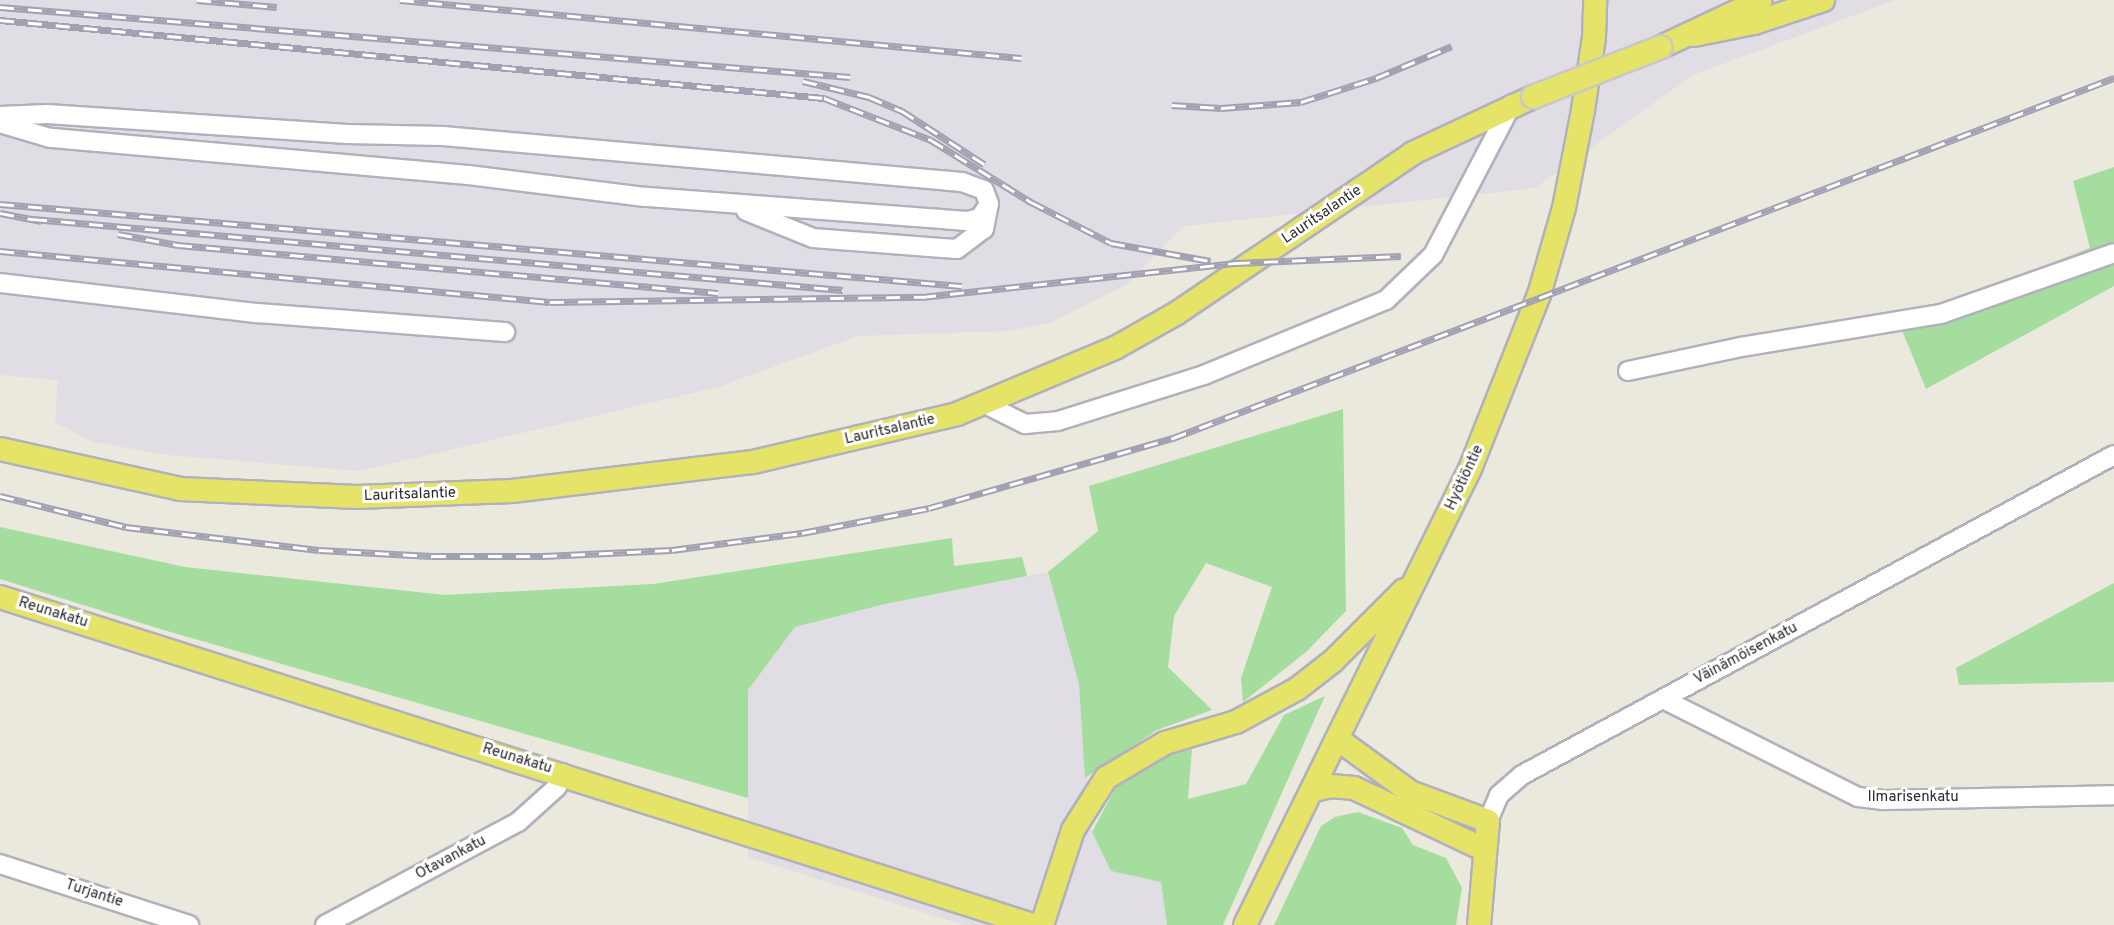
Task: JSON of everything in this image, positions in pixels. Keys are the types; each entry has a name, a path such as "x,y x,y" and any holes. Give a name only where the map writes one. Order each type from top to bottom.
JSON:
{"main road":[{"name":"Hyötiöntie","path":"1245,925 1420,574 1497,407 1539,295 1564,208 1594,37 1595,0"},
{"name":"Lauritsalantie","path":"0,449 180,489 357,497 512,491 753,462 957,414 1115,348 1177,313 1413,153 1522,100 1694,35 1761,0"},
{"name":"Lauritsalantie","path":"1694,35 1754,23 1823,0"},
{"path":"1042,925 1073,830 1106,778 1165,743 1236,722 1297,689 1333,661 1420,574"},
{"name":"Reunakatu","path":"0,597 562,773 1033,925"},
{"path":"1339,740 1410,792 1488,821"},
{"path":"1314,790 1331,786 1354,788 1485,850"},
{"name":"Väinämöisenkatu","path":"1479,925 1488,821"}],"street":[{"path":"985,404 1001,415 1025,424 1058,421 1204,375 1386,300 1433,255 1522,100"},
{"path":"0,116 47,114 346,134 443,136 962,182 984,190 989,204 984,229 957,249 813,238 722,203"},
{"path":"0,123 50,138 468,175 722,203 967,221 980,218 989,204"},
{"path":"1628,371 1741,347 1941,314 2114,253"},
{"path":"0,283 257,313 505,332"},
{"name":"Väinämöisenkatu","path":"1488,821 1499,795 1522,775 2114,455"},
{"name":"Ilmarisenkatu","path":"1663,699 1858,797 1883,800 2114,795"},
{"name":"Otavankatu","path":"325,925 518,822 556,787 562,773"},
{"name":"Turjantie","path":"0,864 189,925"}],"shaded area":[{"path":"0,0 1895,0 1693,75 1535,188 1184,226 1126,285 1050,323 1008,331 858,336 718,387 360,471 168,455 93,442 55,422 58,380 0,375"},
{"path":"1048,572 1079,684 1092,832 1111,871 1161,882 1167,925 963,925 748,857 748,690 795,627 885,604"}],"green space":[{"path":"2114,167 2114,286 1926,389 1899,323 2090,248 2073,181"},
{"path":"1343,409 1346,611 1306,652 1243,702 1241,678 1272,587 1206,563 1174,616 1168,667 1212,710 1157,730 1085,778 1079,684 1048,572 1098,531 1089,486"},
{"path":"0,527 185,567 445,595 653,584 952,538 954,566 1022,557 1027,576 885,604 795,627 748,690 748,798 160,629 0,579"},
{"path":"2114,583 2114,682 1959,685 1956,668"},
{"path":"1325,696 1223,925 1167,925 1161,882 1111,871 1092,832 1115,789 1144,763 1192,749 1188,799 1246,784 1284,715"},
{"path":"1358,812 1402,828 1413,845 1446,858 1462,888 1456,925 1274,925 1321,826 1335,817"}],"railway":[{"path":"197,0 277,7"},
{"path":"400,0 1021,58"},
{"path":"0,7 850,77"},
{"path":"0,20 824,98 931,140 1031,202 1111,243 1210,261"},
{"path":"1172,105 1221,108 1301,102 1376,78 1452,46"},
{"path":"0,496 126,527 319,550 432,556 543,556 672,550 802,533 929,508 1173,438 2114,78"},
{"path":"803,81 869,97 902,111 984,164"},
{"path":"0,204 962,286"},
{"path":"0,213 41,221"},
{"path":"33,219 843,290"},
{"path":"118,234 178,245 718,293"},
{"path":"0,251 550,302 922,297 1236,263 1401,256"}]}
